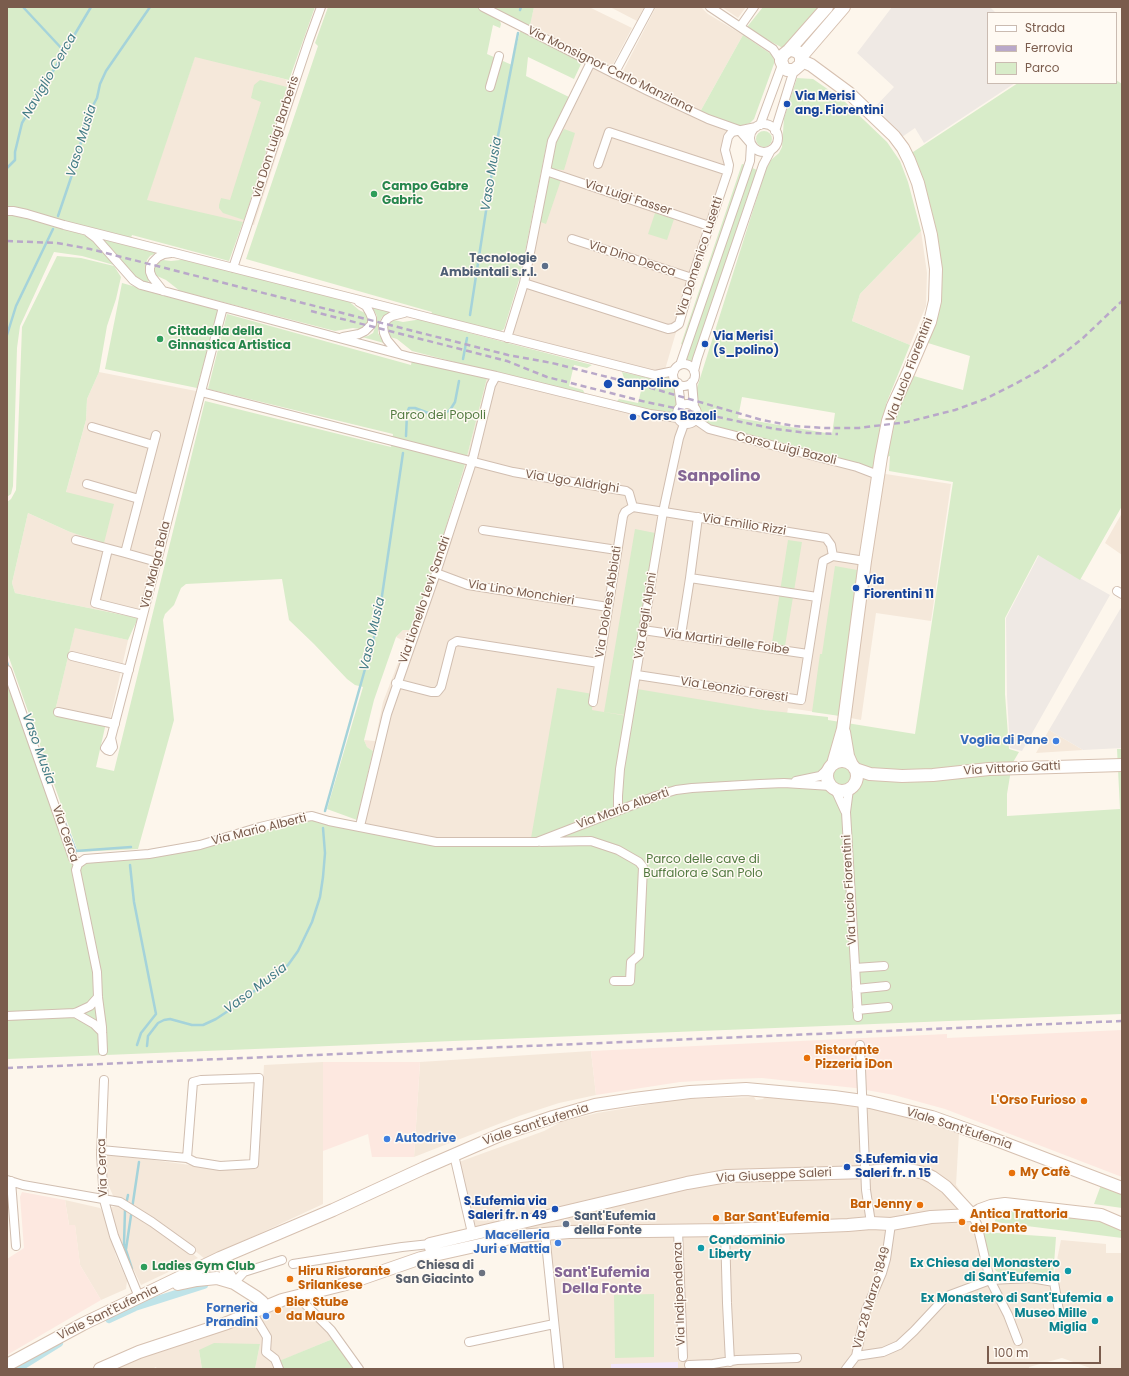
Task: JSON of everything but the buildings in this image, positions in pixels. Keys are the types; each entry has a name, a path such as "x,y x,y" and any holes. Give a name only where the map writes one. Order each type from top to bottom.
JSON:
{"street":[{"name":"via Don Luigi Barberis","path":"233,268 321,7"},
{"name":"Via Monsignor Carlo Manziana","path":"483,7 648,91 739,130 751,144"},
{"path":"614,74 650,7"},
{"path":"710,7 784,57 787,70 799,64"},
{"path":"740,27 754,7"},
{"path":"681,407 678,383 674,378 750,161 750,134 758,126 784,57 827,7"},
{"path":"775,131 799,64 844,7"},
{"path":"784,57 792,50 798,52 799,64"},
{"path":"490,87 499,56"},
{"path":"507,338 524,283 552,140 591,62"},
{"name":"Via Lucio Fiorentini","path":"799,64 822,73 840,86 873,115 894,136 903,148 918,183 936,268 935,301 930,322 910,371 893,406 888,421 865,561 843,729 831,766"},
{"path":"87,231 96,238 133,280 141,285 399,354 681,421 688,425 696,420 698,415 694,406 692,382 695,375 694,371 697,359 763,165 771,150 777,144 777,135 768,125 739,130"},
{"name":"Via Domenico Lusetti","path":"524,283 668,329 679,324 692,278 728,171 729,165 725,150 728,136 732,132 739,130"},
{"path":"598,164 609,132 728,171"},
{"path":"751,144 753,148 762,152 771,150"},
{"name":"Via Luigi Fasser","path":"546,171 709,226"},
{"path":"7,211 14,211 87,231 655,375 687,364 694,371"},
{"name":"Via Dino Decca","path":"572,239 692,278"},
{"path":"163,291 152,277 150,267 158,257 164,254 174,253"},
{"path":"338,338 359,334 368,329 372,324 372,318 366,306 356,299"},
{"name":"Via Malga Bala","path":"111,738 223,307"},
{"path":"399,354 387,340 384,333 384,326 387,319 392,316 409,313"},
{"name":"Via Lionello Levi Sandri","path":"360,826 386,714 436,573 472,462 491,385 496,376"},
{"path":"678,383 684,385 692,382"},
{"path":"201,392 472,462"},
{"path":"681,421 677,412 681,407 685,404 694,406"},
{"name":"Corso Luigi Bazoli","path":"696,420 709,429 857,467 878,475"},
{"name":"Via degli Alpini","path":"618,810 620,769 637,675 663,512 679,438 681,421"},
{"path":"92,427 153,445"},
{"path":"125,553 156,435"},
{"name":"Via Ugo Aldrighi","path":"472,462 513,472 626,490 629,493 633,507"},
{"path":"87,484 139,499"},
{"path":"633,507 663,512"},
{"name":"Via Dolores Abbiati","path":"593,702 623,516 625,512 633,507"},
{"name":"Via Emilio Rizzi","path":"663,512 826,538 831,545 832,556"},
{"path":"681,635 698,517"},
{"path":"483,530 617,550"},
{"path":"76,540 157,562"},
{"path":"108,549 94,603 143,615"},
{"path":"832,556 865,561"},
{"name":"Via Leonzio Foresti","path":"637,675 801,700 823,561 832,556"},
{"name":"Via Lino Monchieri","path":"436,573 468,585 608,607"},
{"path":"690,578 817,597"},
{"name":"Via Martiri delle Foibe","path":"643,630 808,654"},
{"path":"396,683 431,692 437,692 441,687 452,644 457,641 599,663"},
{"path":"72,656 129,670"},
{"name":"Via Cerca","path":"7,670 73,858 78,864 76,870 97,972 103,1051"},
{"path":"58,712 115,724"},
{"name":"Via Lucio Fiorentini","path":"843,729 848,756 854,767"},
{"path":"843,761 854,767 857,778 851,788 839,791 833,788 827,777 831,766 843,761"},
{"name":"Via Vittorio Gatti","path":"854,767 870,774 902,776 933,775 989,769 1122,765"},
{"name":"Via Mario Alberti","path":"537,842 618,810 676,790 700,787 784,783 820,776 831,766"},
{"name":"Via Vittorio Gatti","path":"851,788 870,782 902,776"},
{"name":"Via Mario Alberti","path":"784,783 833,788"},
{"name":"Via Lucio Fiorentini","path":"833,788 846,812"},
{"name":"Via Lucio Fiorentini","path":"851,788 846,812 857,1013 888,1007"},
{"name":"Via Mario Alberti","path":"78,864 85,859 149,854 200,845 260,827 312,816 436,842 591,841 618,850 639,862 643,867 638,955 631,962 630,982 614,981"},
{"path":"855,968 884,966"},
{"path":"856,989 886,986"},
{"path":"7,1016 75,1013 90,1006 98,997"},
{"path":"75,1013 94,1024 102,1032"},
{"path":"860,1045 866,1190 871,1223"},
{"path":"101,1150 187,1158 194,1162 220,1166 254,1164 259,1078 201,1080 193,1082 187,1158"},
{"name":"Via Cerca","path":"104,1080 101,1150 104,1200 114,1236 139,1297"},
{"name":"Viale Sant'Eufemia","path":"14,1365 83,1324 220,1258 333,1210 500,1135 553,1117 596,1105 690,1092 746,1089 862,1101 932,1117 1006,1143 1122,1188"},
{"path":"454,1155 472,1233"},
{"name":"Via Giuseppe Saleri","path":"293,1264 402,1247 432,1250 472,1233 517,1224 680,1184 727,1176 866,1172 898,1169 924,1173 946,1187 972,1215"},
{"path":"16,1246 9,1180 23,1185 120,1202 136,1211 191,1250"},
{"path":"1018,1341 1008,1315 990,1280 977,1224 972,1215 991,1206 1005,1204 1101,1215 1122,1224"},
{"name":"Via Indipendenza","path":"100,1369 139,1352 227,1323 282,1300 346,1284 421,1258 432,1250 545,1233 725,1230 871,1223 891,1224 946,1216 972,1215"},
{"path":"517,1224 520,1236"},
{"name":"Via 28 Marzo 1849","path":"846,1369 856,1356 866,1310 882,1273 886,1259 891,1224"},
{"path":"725,1230 730,1362"},
{"name":"Via Indipendenza","path":"678,1231 683,1358"},
{"path":"545,1233 559,1369"},
{"path":"220,1258 234,1283"},
{"path":"234,1283 244,1272 282,1260"},
{"path":"160,1287 217,1278 234,1283 256,1297 262,1302 264,1307"},
{"path":"856,1356 883,1352 895,1347 906,1339 942,1301 950,1295 990,1280 1031,1278 1055,1283 1059,1311"},
{"path":"300,1296 302,1301 331,1330 359,1369"},
{"path":"252,1312 267,1337 266,1352 275,1358 279,1369"},
{"path":"469,1342 554,1324"},
{"path":"689,1365 713,1367 737,1360 797,1358"}],"shaded area":[{"path":"534,7 589,7 632,28 611,68 530,24"},
{"path":"610,7 644,7 637,21"},
{"path":"656,7 701,7 708,14 743,35 700,112 622,73"},
{"path":"722,7 746,7 738,18"},
{"path":"892,7 990,7 995,12 987,12 987,84 1013,84 924,143 915,128 902,137 874,108 894,87 857,53"},
{"path":"195,56 300,83 254,225 146,201"},
{"path":"591,62 739,130 728,137 729,165 692,278 664,373 507,338 524,283 552,141"},
{"path":"921,231 927,273 926,306 910,345 852,321 860,294"},
{"path":"99,372 201,392 138,618 15,593 12,583 28,513 70,532 104,542 66,492 86,420 87,399"},
{"path":"487,378 678,418 684,424 688,425 696,420 879,473 951,484 931,621 876,613 861,720 788,708 787,714 634,690 627,727 532,842 436,842 360,826 362,821 357,820 373,751 367,747 364,740 375,741 383,702 406,642 396,637 403,630 410,630 432,572 464,468"},
{"path":"1122,513 1122,555 1105,543"},
{"path":"1039,555 1110,595 1022,751 1010,748 1007,696 1006,618"},
{"path":"1122,606 1122,748 1083,750 1049,730"},
{"path":"75,627 128,640 109,723 55,711"},
{"path":"1049,730 1083,750 1036,753"},
{"path":"1122,1030 1122,1177 945,1109 894,1095 855,1088 762,1078 680,1082 596,1095 591,1051 947,1034 947,1038"},
{"path":"591,1051 596,1095 559,1103 519,1116 414,1157 420,1062"},
{"path":"323,1062 323,1204 205,1259 173,1233 114,1198 108,1184 106,1155 110,1154 219,1169 254,1169 254,1166 258,1167 264,1065"},
{"path":"323,1062 420,1062 414,1157 372,1157 368,1134 323,1151"},
{"path":"754,1097 756,1100 763,1099 765,1097 844,1101 906,1116 959,1133 956,1185 977,1215 991,1273 1053,1280 1061,1240 1106,1244 1106,1253 1122,1253 1122,1369 1093,1369 1062,1358 1029,1367 1029,1369 562,1369 542,1238 476,1243 459,1162 544,1131 561,1122 597,1113 682,1099"},
{"path":"22,1192 65,1200 69,1225 75,1225 80,1265 101,1300 7,1355 7,1259 24,1248 20,1197"},
{"path":"65,1200 100,1208 103,1212 116,1256 127,1281 126,1289 101,1300 80,1265 75,1225 69,1225"},
{"path":"122,1205 198,1258 141,1285 116,1233 111,1207"},
{"path":"295,1300 315,1316 335,1338 280,1361 283,1369 255,1369 260,1344 199,1350 202,1369 157,1369 156,1367 152,1369 106,1369 192,1338 194,1342 212,1332 259,1317 273,1309"},
{"path":"678,1362 678,1369 611,1369 611,1364"}],"green space":[{"path":"7,7 315,7 289,80 195,57 147,200 243,222 229,261 132,235 131,238 66,229 92,239 114,265 82,256 54,252 20,326 17,348 13,486 11,494 7,497"},
{"path":"328,7 478,7 499,18 501,24 500,28 493,25 487,54 512,65 520,31 582,62 574,79 528,57 526,76 569,97 547,142 520,277 504,329 498,333 431,315 432,312 246,259 318,46 315,43"},
{"path":"483,7 534,7 529,30"},
{"path":"763,7 822,7 785,47 781,47 747,29"},
{"path":"743,35 771,54 775,61 754,119 750,123 736,125 700,112"},
{"name":"Parco delle cave di Buffalora e San Polo","path":"797,78 813,79 842,99 887,142 900,161 908,182 921,231 860,294 852,321 910,345 886,404 899,408 914,376 963,390 970,356 928,343 940,305 940,290 910,154 1016,84 1117,84 1117,81 1122,84 1122,506 1080,580 1038,555 1005,618 1005,694 1009,749 1019,752 1012,764 1007,794 1007,816 1120,809 1117,749 1122,749 1122,1014 7,1059 7,677 72,861 147,856 312,818 436,846 530,844 557,688 593,694 592,710 633,717 637,689 763,710 828,717 828,720 915,734 953,482 889,471 890,456 883,458 878,474 708,428 702,418 697,402 696,391 766,169 771,160 779,153 782,147 784,118","holes":["742,397 835,413 832,434 738,418"]},
{"path":"260,80 287,87 244,220 223,213 219,208 219,205 221,198 230,200 261,102 251,98 254,85"},
{"path":"564,129 575,133 564,170 551,169 556,142"},
{"path":"761,131 767,131 772,136 770,145 767,147 761,147 756,142 756,136"},
{"path":"742,164 746,165 684,346 681,344"},
{"path":"750,167 757,170 693,362 684,360"},
{"path":"548,177 561,180 546,224 538,221"},
{"path":"655,213 674,219 667,240 648,234"},
{"path":"98,236 160,251 150,256 147,260 145,271 149,281 141,282 133,276 113,250"},
{"name":"Parco dei Popoli","path":"57,256 81,258 114,266 121,277 116,299 107,326 99,372 87,399 86,420 66,492 114,504 104,543 70,532 28,513 12,583 15,593 138,618 128,640 75,628 55,711 106,723 96,767 114,771 205,401 391,447 393,434 208,389 227,314 411,365 412,360 487,378 464,468 432,572 410,630 403,630 396,637 374,700 364,740 367,747 373,751 357,820 327,809 363,687 355,685 347,679 289,620 282,579 186,584 181,588 174,605 165,614 163,620 174,720 138,849 78,852 7,652 7,502 11,499 16,490 22,327"},
{"path":"189,259 345,298 365,313 369,318 368,323 366,327 360,329 353,328 335,331 180,291 153,272 156,264 163,260 171,261"},
{"name":"Cittadella della Ginnastica Artistica","path":"122,283 218,310 197,388 105,369"},
{"path":"372,306 393,311 382,317 378,325 378,333 384,343 362,337 373,333 376,325 377,316"},
{"path":"422,319 458,330 592,365 587,368 574,365 569,386 583,390 586,396 412,351 397,339 390,337 386,331 386,326 394,320 403,322"},
{"path":"622,372 649,378 669,375 677,391 677,403 671,414 653,413 615,403 619,399 638,403 643,383 624,378"},
{"path":"635,529 655,533 625,715 604,712"},
{"path":"788,540 802,542 785,646 772,643"},
{"path":"835,566 857,570 840,716 812,712"},
{"path":"1101,1185 1122,1194 1122,1208 1094,1204"},
{"path":"1006,1209 1089,1218 1112,1223 1122,1230 1122,1238 995,1222 996,1210"},
{"path":"982,1232 1056,1237 1053,1278 1020,1273 1005,1275 996,1271 992,1266"},
{"path":"654,1294 654,1357 615,1358 614,1295"},
{"path":"335,1338 353,1369 283,1369 279,1361"},
{"path":"214,1343 260,1344 255,1369 202,1369 199,1350"}],"waterway":[{"name":"Vaso Musia","path":"23,7 64,51"},
{"name":"Naviglio Cerca","path":"7,168 15,160 15,152 22,123 91,7"},
{"name":"Vaso Musia","path":"58,216 78,157 84,126 97,98 100,84 106,71 150,7"},
{"name":"Vaso Musia","path":"470,315 496,146 518,33"},
{"name":"Vaso Musia","path":"7,335 16,306 53,229"},
{"name":"Vaso Musia","path":"463,359 467,338"},
{"name":"Vaso Musia","path":"406,436 407,413 409,408 415,408 431,414 443,414 450,410 455,402 459,381"},
{"name":"Vaso Musia","path":"325,811 378,623 403,453"},
{"name":"Vaso Musia","path":"7,662 9,669"},
{"name":"Vaso Musia","path":"59,807 76,851 131,847"},
{"name":"Vaso Musia","path":"147,1046 148,1036 158,1023 170,1019 192,1025 203,1025 216,1019 231,1009 288,965 298,951 312,922 320,897 325,853 323,828"},
{"name":"Vaso Musia","path":"130,865 134,902 156,1014 141,1033 137,1045"},
{"name":"Vaso Musia","path":"126,1249 139,1162"},
{"name":"Vaso Musia","path":"128,1195 125,1210 124,1244 132,1269"},
{"path":"109,1319 135,1307 204,1285"},
{"path":"17,1369 59,1343"}],"railway":[{"path":"7,241 57,243 90,249 508,355 552,363 651,388 762,420 794,426 826,428 859,428 907,422 955,410 985,399 1042,369 1063,354 1083,338 1122,301"},
{"path":"311,311 507,361 547,377 646,402 775,429 808,433 838,434"},
{"path":"7,1068 1122,1021"}],"place":[{"name":"Via Merisi ang. Fiorentini","path":"787,104"},
{"name":"Campo Gabre Gabric","path":"374,194"},
{"name":"Tecnologie Ambientali s.r.l.","path":"545,266"},
{"name":"Cittadella della Ginnastica Artistica","path":"160,339"},
{"name":"Via Merisi (s_polino)","path":"705,344"},
{"name":"Sanpolino","path":"608,384"},
{"name":"Corso Bazoli","path":"633,417"},
{"name":"Via Fiorentini 11","path":"856,588"},
{"name":"Voglia di Pane","path":"1056,741"},
{"name":"Ristorante Pizzeria iDon","path":"807,1058"},
{"name":"L'Orso Furioso","path":"1084,1101"},
{"name":"Autodrive","path":"387,1139"},
{"name":"S.Eufemia via Saleri fr. n 15","path":"847,1167"},
{"name":"My Cafè","path":"1012,1173"},
{"name":"Bar Jenny","path":"920,1205"},
{"name":"S.Eufemia via Saleri fr. n 49","path":"555,1209"},
{"name":"Bar Sant'Eufemia","path":"716,1218"},
{"name":"Antica Trattoria del Ponte","path":"962,1222"},
{"name":"Sant'Eufemia della Fonte","path":"566,1224"},
{"name":"Macelleria Juri e Mattia","path":"558,1243"},
{"name":"Condominio Liberty","path":"701,1248"},
{"name":"Ladies Gym Club","path":"144,1267"},
{"name":"Ex Chiesa del Monastero di Sant'Eufemia","path":"1068,1271"},
{"name":"Chiesa di San Giacinto","path":"482,1273"},
{"name":"Hiru Ristorante Srilankese","path":"290,1279"},
{"name":"Ex Monastero di Sant'Eufemia","path":"1110,1299"},
{"name":"Bier Stube da Mauro","path":"278,1310"},
{"name":"Forneria Prandini","path":"266,1316"},
{"name":"Museo Mille Miglia","path":"1095,1321"}],"district":[{"name":"Sanpolino","path":"719,477"},
{"name":"Sant'Eufemia Della Fonte","path":"602,1282"}]}
